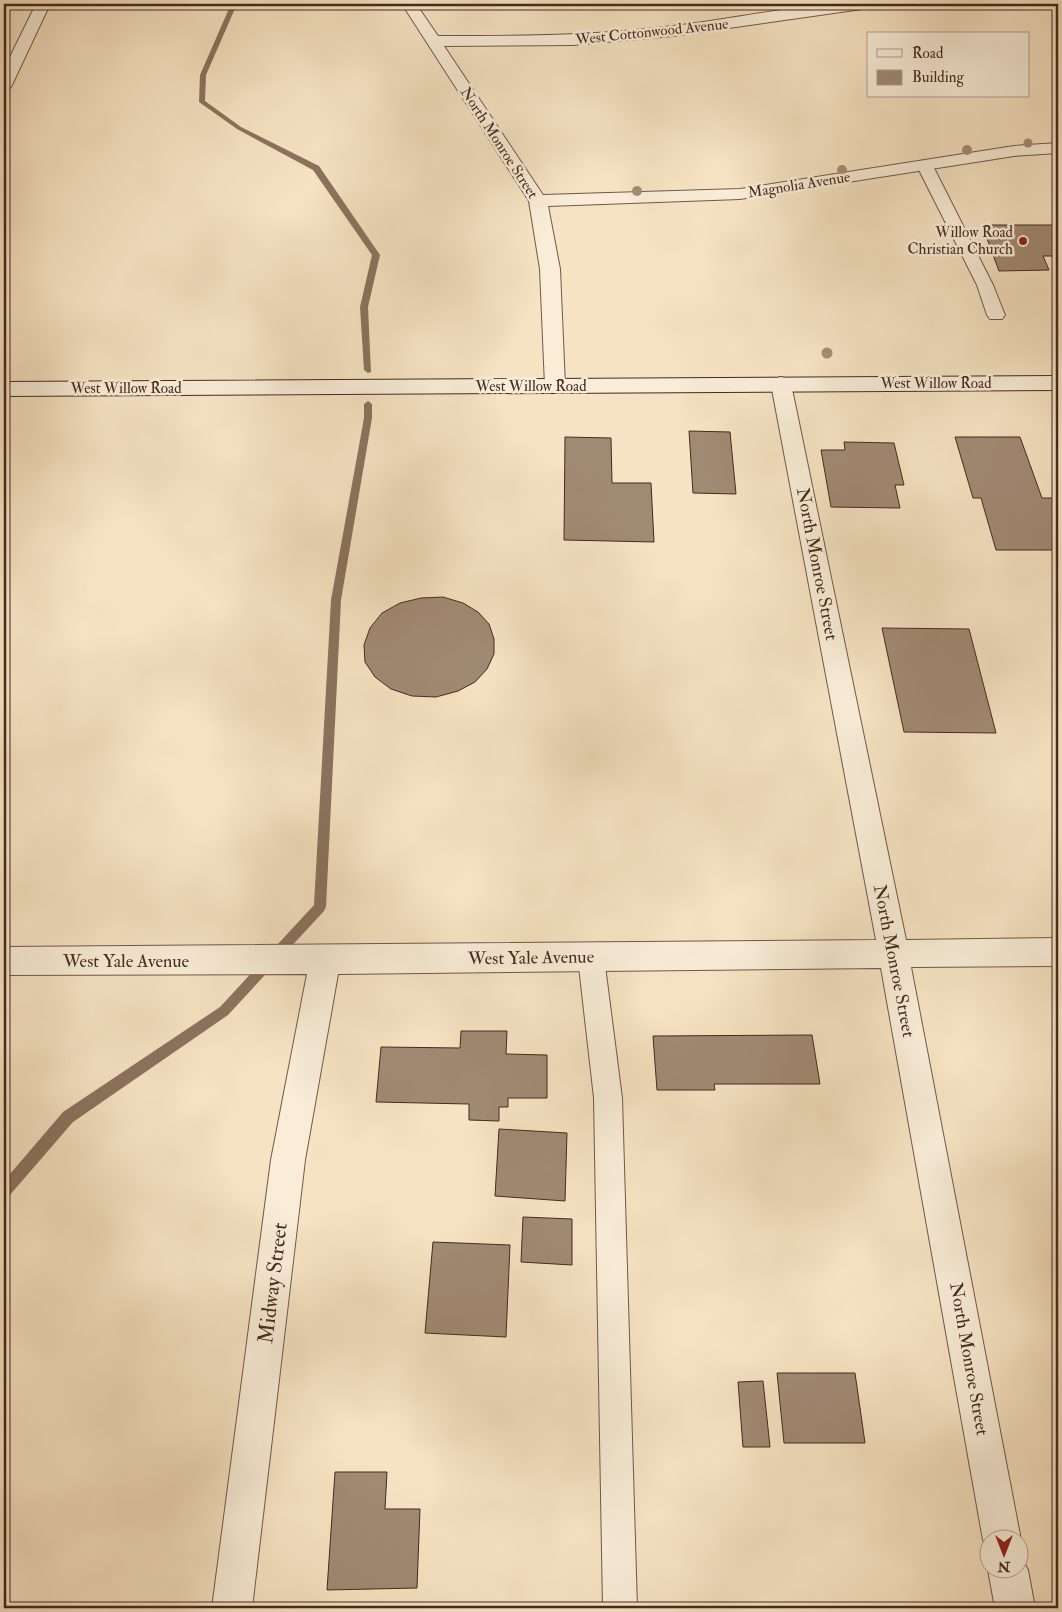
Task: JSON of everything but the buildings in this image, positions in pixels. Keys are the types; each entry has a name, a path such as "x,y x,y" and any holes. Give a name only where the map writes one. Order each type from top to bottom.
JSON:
{"street":[{"path":"4,85 9,62 43,4"},
{"name":"North Monroe Street","path":"409,4 538,201 550,269 555,386"},
{"name":"West Cottonwood Avenue","path":"433,41 573,40 672,31 869,4"},
{"name":"Magnolia Avenue","path":"538,201 740,194 1014,151 1058,148"},
{"name":"West Willow Road","path":"4,389 1058,383"},
{"name":"North Monroe Street","path":"781,384 894,955 1000,1530"},
{"name":"West Yale Avenue","path":"4,961 591,958 1058,952"},
{"name":"Midway Street","path":"232,1608 288,1160 323,960"},
{"path":"1010,1580 1015,1608"}],"lane":[{"path":"925,166 985,285 996,315"},
{"path":"591,958 608,1098 620,1608"}],"waterway":[{"path":"234,4 203,75 202,102 239,128 316,168 376,255 364,307 368,370"},
{"path":"4,1191 68,1117 224,1011 320,907 336,600 368,418 368,404"}],"place":[{"name":"Willow Road Christian Church","path":"1023,241"}]}
